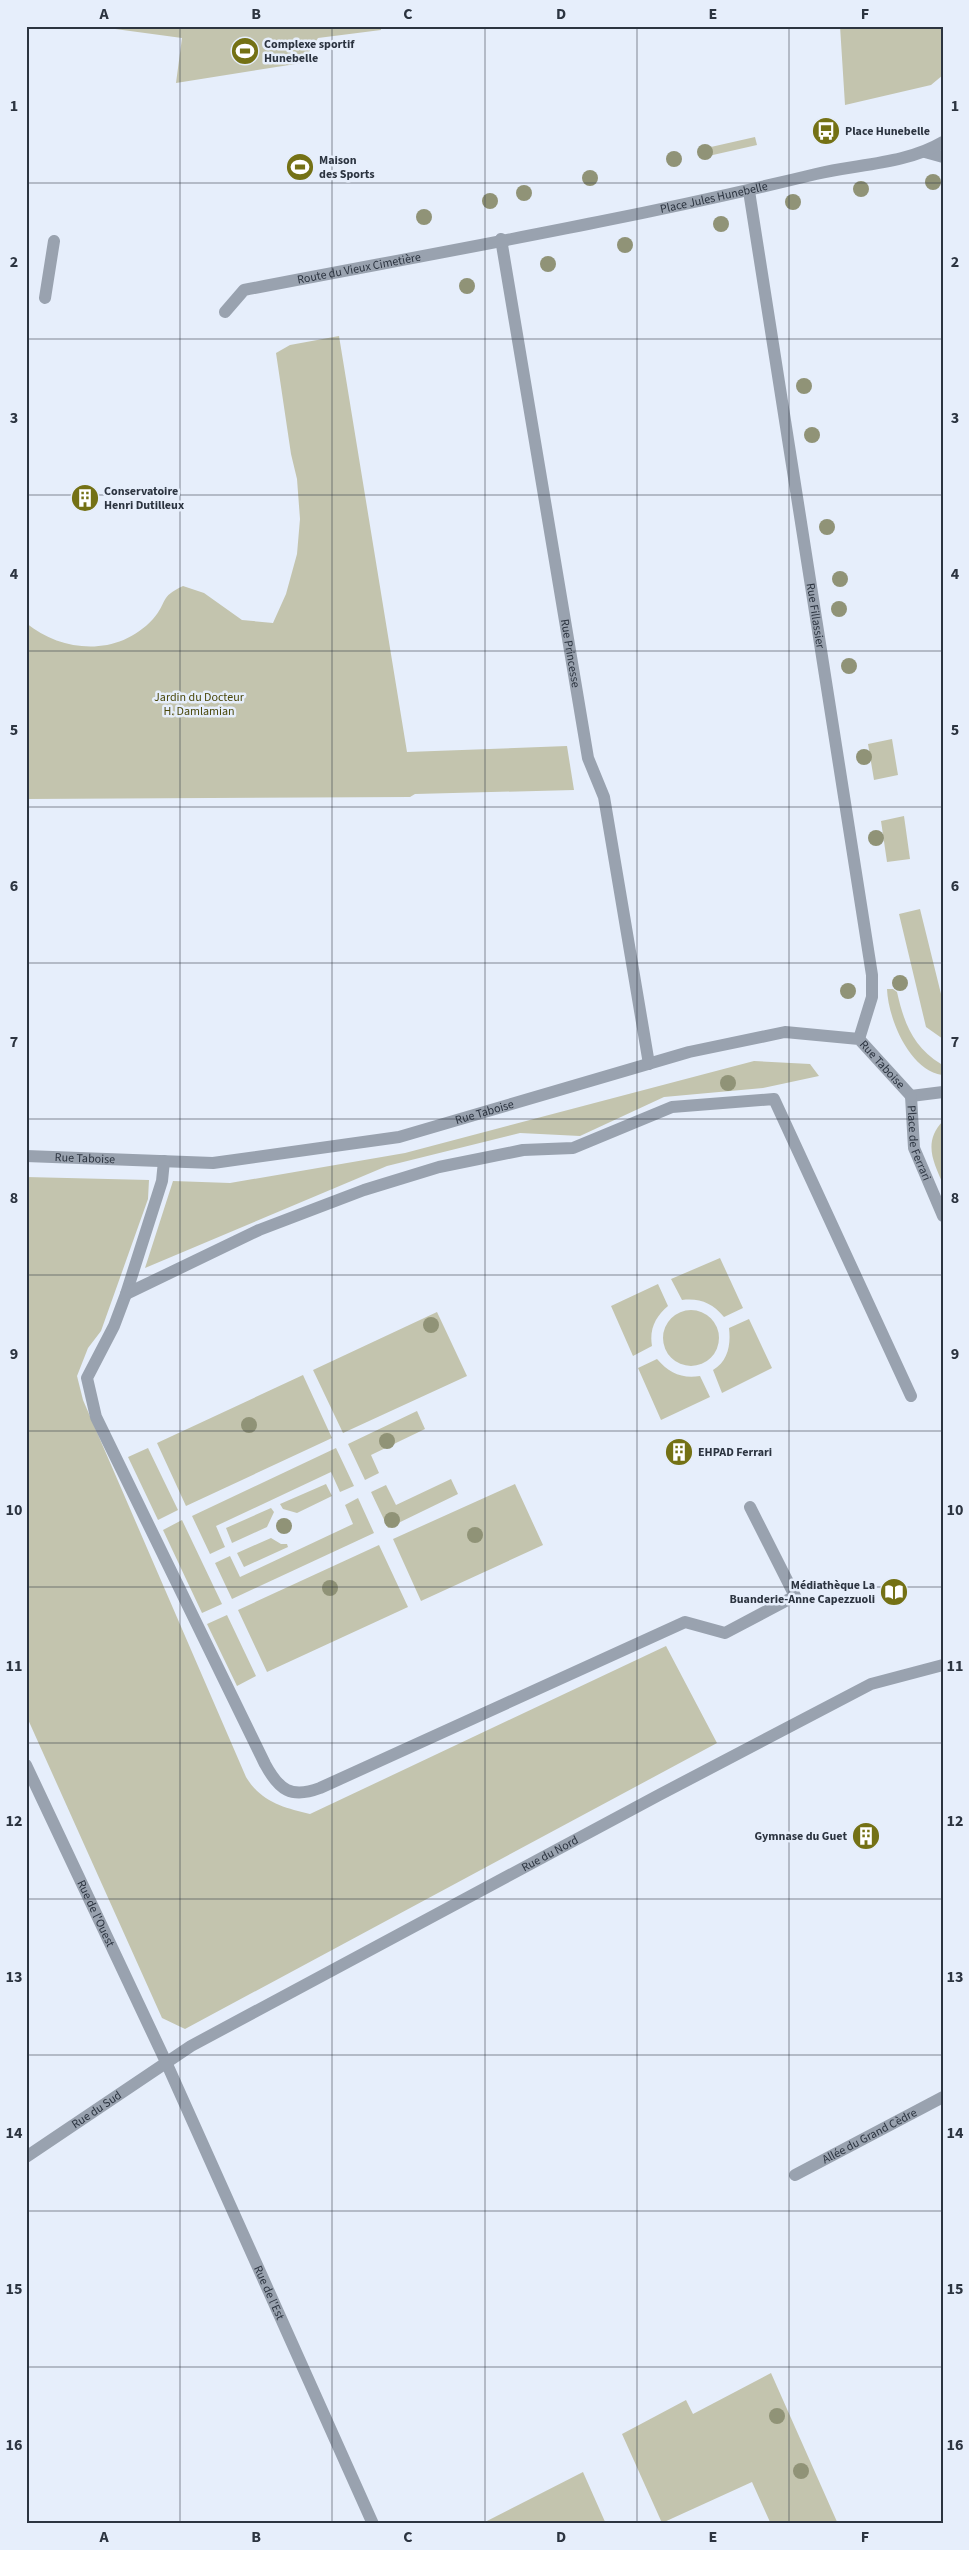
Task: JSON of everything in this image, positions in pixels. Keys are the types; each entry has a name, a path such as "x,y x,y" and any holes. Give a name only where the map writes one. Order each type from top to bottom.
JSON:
{"street":[{"name":"Place Jules Hunebelle","path":"501,239 578,227 749,191 925,152 943,142"},
{"name":"Place Jules Hunebelle","path":"925,152 943,156"},
{"name":"Rue Fillassier","path":"749,191 872,976 872,997 859,1039"},
{"name":"Route du Vieux Cimetière","path":"225,312 244,290 449,252 501,239"},
{"name":"Rue Princesse","path":"501,239 588,758 604,797 649,1064"},
{"path":"45,298 54,241"},
{"name":"Rue Taboise","path":"26,1156 213,1163 399,1137 689,1052 784,1032 859,1039 911,1096"},
{"path":"911,1096 943,1092"},
{"name":"Place de Ferrari","path":"911,1096 914,1148 943,1216"},
{"path":"126,1294 259,1230 364,1190 439,1167 523,1150 573,1148 672,1107 774,1099 911,1396"},
{"path":"164,1161 162,1181 126,1294 114,1326 87,1378 96,1417 265,1764 275,1782 289,1791 307,1793 320,1788 685,1622 725,1633 795,1596 750,1507"},
{"name":"Rue du Nord","path":"166,2062 871,1684 943,1665"},
{"name":"Rue de l'Ouest","path":"26,1765 166,2062"},
{"name":"Rue du Sud","path":"26,2157 166,2062"},
{"name":"Rue de l'Est","path":"166,2062 373,2524"},
{"name":"Allée du Grand Cèdre","path":"795,2175 943,2097"}],"green space":[{"name":"Complexe sportif Hunebelle","path":"93,26 381,26 381,30 318,38 302,63 176,83 182,38"},
{"path":"840,26 943,26 943,75 931,85 845,105"},
{"path":"755,137 757,145 704,157 702,149"},
{"name":"Jardin du Docteur H. Damlamian","path":"339,336 407,752 567,746 574,790 415,794 410,797 26,799 26,623 41,633 73,645 107,645 124,640 139,631 158,613 170,593 183,586 204,593 242,620 273,623 286,594 297,554 300,519 297,479 291,454 276,353 290,345"},
{"path":"892,739 898,775 874,780 868,744"},
{"path":"904,816 910,859 887,862 881,821"},
{"path":"920,909 943,1002 943,1039 926,1027 899,914"},
{"path":"887,989 893,989 897,992 911,1033 923,1050 941,1064 942,1075 930,1071 920,1064 902,1041 891,1014"},
{"path":"754,1061 810,1064 819,1076 763,1088 664,1097 580,1136 520,1133 387,1166 145,1268 173,1181 230,1183 405,1153"},
{"path":"943,1121 943,1184 933,1159 932,1144 933,1136"},
{"path":"26,1177 149,1180 148,1199 101,1331 88,1348 77,1376 83,1400 246,1777 252,1786 266,1798 282,1806 310,1814 666,1646 717,1743 185,2029 162,2018 26,1715"},
{"path":"720,1258 743,1308 724,1317 705,1302 682,1300 671,1279"},
{"path":"658,1284 668,1306 654,1323 651,1340 652,1346 633,1356 611,1306"},
{"path":"685,1310 697,1310 707,1314 715,1322 719,1338 715,1354 707,1362 697,1366 685,1366 675,1362 667,1354 663,1344 663,1332 667,1322 675,1314"},
{"path":"437,1312 467,1376 343,1433 313,1370"},
{"path":"749,1319 772,1368 722,1393 713,1370 722,1362 727,1352 729,1328"},
{"path":"657,1359 676,1374 687,1377 700,1376 710,1397 661,1420 638,1368"},
{"path":"303,1375 332,1438 186,1506 157,1443"},
{"path":"417,1411 425,1429 371,1455 379,1473 365,1480 348,1444"},
{"path":"148,1448 178,1510 158,1520 128,1457"},
{"path":"336,1448 354,1486 340,1492 331,1472 216,1526 225,1547 210,1554 192,1516"},
{"path":"451,1479 458,1494 388,1528 371,1492 386,1485 396,1505"},
{"path":"326,1484 332,1496 297,1513 283,1509 280,1504"},
{"path":"515,1484 543,1545 421,1601 393,1539"},
{"path":"358,1498 374,1533 232,1599 215,1563 230,1556 240,1577 353,1524 345,1505"},
{"path":"271,1508 274,1512 267,1527 232,1543 226,1528"},
{"path":"182,1520 222,1604 202,1613 163,1530"},
{"path":"271,1538 281,1544 287,1544 288,1547 244,1567 237,1553"},
{"path":"379,1545 408,1607 267,1672 238,1610"},
{"path":"227,1615 256,1676 237,1686 207,1624"},
{"path":"771,2373 838,2524 768,2524 770,2522 752,2482 662,2523 622,2434 686,2400 693,2414"},
{"path":"583,2472 606,2524 483,2523"}],"place":[{"name":"Complexe sportif Hunebelle","path":"245,51"},
{"name":"Place Hunebelle","path":"826,131"},
{"name":"Maison des Sports","path":"300,167"},
{"name":"Conservatoire Henri Dutilleux","path":"85,498"},
{"name":"EHPAD Ferrari","path":"679,1452"},
{"name":"Médiathèque La Buanderie-Anne Capezzuoli","path":"894,1592"},
{"name":"Gymnase du Guet","path":"866,1836"}]}
